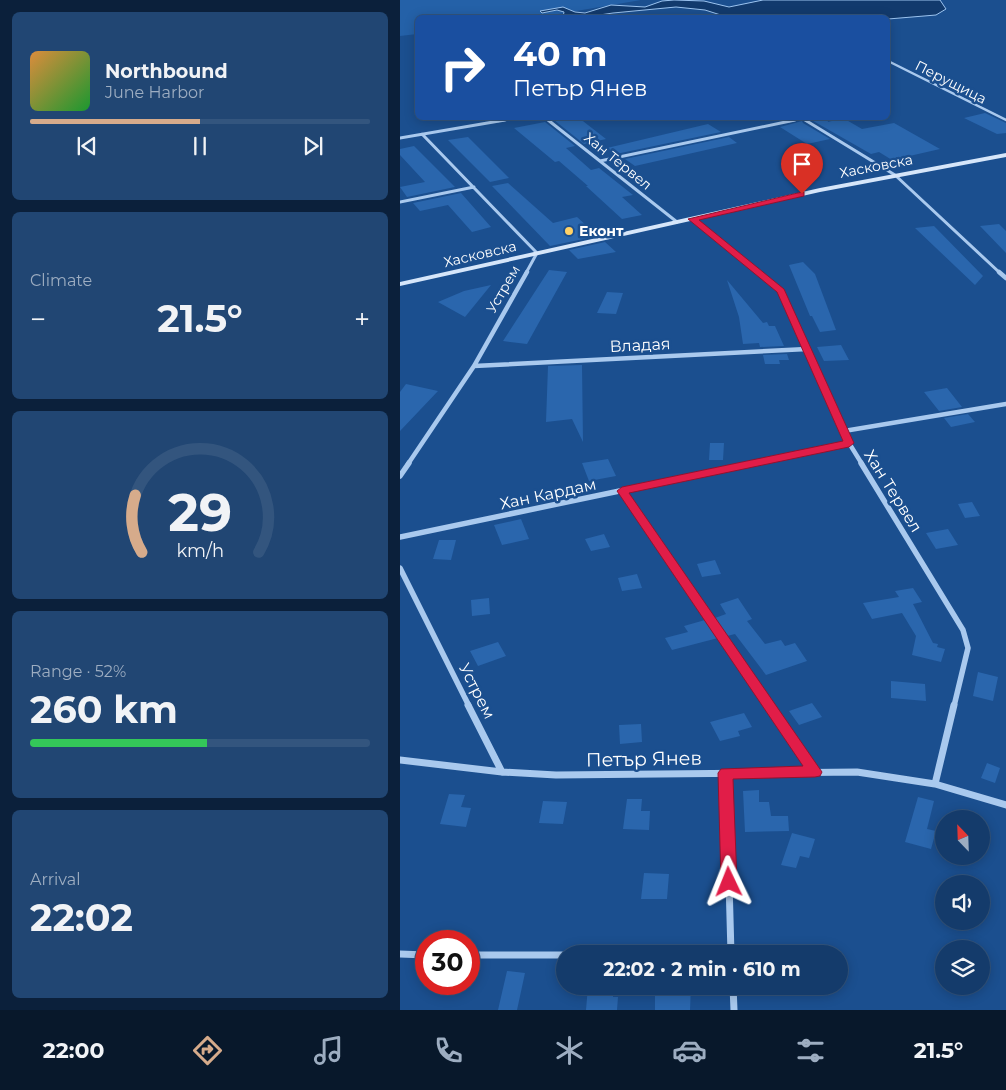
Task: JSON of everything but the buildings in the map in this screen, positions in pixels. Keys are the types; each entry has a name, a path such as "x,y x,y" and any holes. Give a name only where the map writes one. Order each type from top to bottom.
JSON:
{"street":[{"name":"Перущица","path":"890,62 1006,120"},
{"path":"400,138 503,120"},
{"name":"Хан Тервел","path":"549,120 676,222"},
{"path":"600,161 793,120"},
{"path":"805,120 895,175 1006,278"},
{"name":"Устрем","path":"400,476 474,366 538,254 422,134"},
{"name":"Хасковска","path":"400,284 895,175 1006,155"},
{"path":"400,202 474,188"},
{"name":"Хан Тервел","path":"692,219 776,286 807,349 849,443 966,638 968,648 935,784"},
{"name":"Владая","path":"474,366 807,349"},
{"path":"844,432 1006,404"},
{"name":"Хан Кардам","path":"400,537 849,443"},
{"path":"622,491 815,772"},
{"name":"Устрем","path":"400,568 502,772"},
{"name":"Петър Янев","path":"400,760 502,772 566,775 857,772 935,784 1006,805"},
{"path":"726,773 731,945"},
{"path":"400,954 415,955"},
{"path":"480,955 556,955"},
{"path":"733,995 734,1010"}],"shaded area":[{"path":"400,0 641,0 553,15 415,15 415,34 400,36"},
{"path":"763,0 940,0 946,9 936,15 890,19 890,15 721,15 705,10 676,7 600,15 563,15 564,12 557,10 542,13 540,11 563,7 575,12 585,13 611,5 645,7 662,1 704,1 729,7"}],"place":[{"name":"Еконт","path":"569,231"}],"route":[{"path":"729,882 726,773 815,772 622,491 849,443 780,291 772,282 692,219 802,194"}]}
